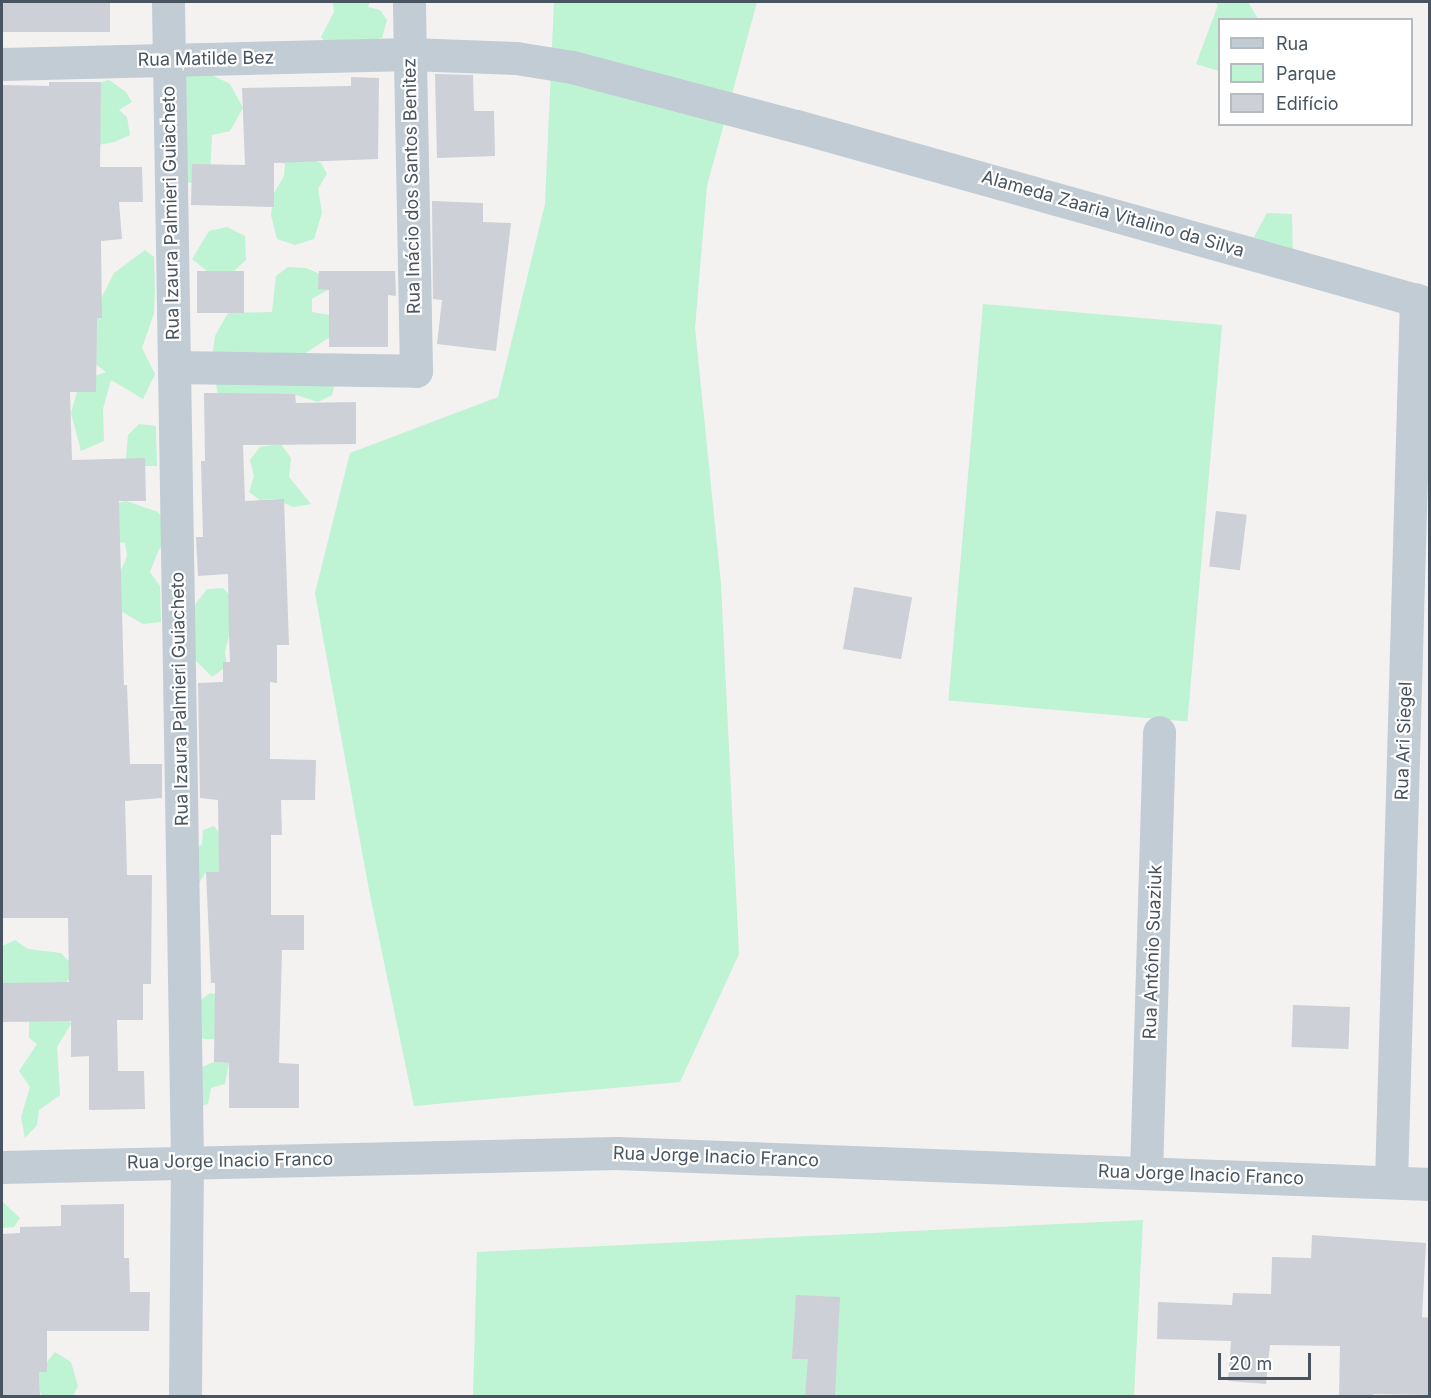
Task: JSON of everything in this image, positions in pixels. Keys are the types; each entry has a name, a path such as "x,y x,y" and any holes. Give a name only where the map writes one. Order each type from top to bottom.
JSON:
{"street":[{"name":"Rua Izaura Palmieri Guiacheto","path":"168,2 187,1161 185,1396"},
{"name":"Rua Inácio dos Santos Benitez","path":"174,367 416,371 409,2"},
{"name":"Rua Matilde Bez","path":"2,64 410,54 516,58 572,67 796,126"},
{"name":"Alameda Zaaria Vitalino da Silva","path":"796,126 1423,302"},
{"name":"Rua Ari Siegel","path":"1391,1182 1423,302"},
{"name":"Rua Antônio Suaziuk","path":"1146,1173 1159,732"},
{"name":"Rua Jorge Inacio Franco","path":"2,1167 616,1153 1430,1184"}],"green space":[{"path":"333,2 370,2 368,7 380,10 387,20 382,38 330,48 321,37 334,12"},
{"path":"554,2 757,2 707,186 695,328 721,584 739,954 680,1082 414,1106 369,890 315,593 350,453 498,397 545,204"},
{"path":"1214,2 1248,2 1257,18 1218,18 1218,71 1196,64 1218,5"},
{"path":"190,68 208,73 230,84 243,108 230,131 212,135 210,174 192,183 173,181 172,101"},
{"path":"109,80 126,92 132,102 119,110 127,117 130,135 114,142 93,146 90,102 101,82"},
{"path":"295,153 321,163 327,174 318,189 322,213 314,239 295,245 277,239 271,215 274,193 284,176 285,164 268,158"},
{"path":"1267,213 1292,214 1293,256 1254,237"},
{"path":"227,227 245,236 246,260 234,271 207,271 192,259 209,231"},
{"path":"145,250 154,257 155,291 154,313 142,348 155,374 143,399 111,380 103,409 104,441 81,451 71,413 80,381 106,372 88,358 84,333 114,273"},
{"path":"288,267 306,268 320,274 329,289 312,299 312,312 329,315 336,333 307,352 303,360 335,384 332,395 318,402 296,395 290,410 220,409 212,357 215,336 228,313 272,312 276,276"},
{"path":"983,304 1222,325 1187,721 948,700"},
{"path":"139,424 156,426 157,466 135,466 126,458 128,435"},
{"path":"281,444 291,458 289,477 311,504 293,507 275,499 260,500 249,492 254,476 250,460 260,447"},
{"path":"126,501 158,512 167,524 170,538 159,549 150,572 160,586 161,622 143,624 119,610 111,581 122,568 127,556 125,543 108,541 104,506"},
{"path":"223,588 237,603 225,652 227,666 212,677 195,660 194,606 207,589"},
{"path":"214,826 220,835 219,872 206,872 196,888 194,851 202,844 203,830"},
{"path":"15,940 28,949 61,953 76,969 63,988 63,1007 71,1024 57,1047 60,1095 39,1110 37,1125 25,1138 21,1117 30,1087 19,1071 37,1044 29,1038 29,1008 4,983 2,985 2,946"},
{"path":"210,993 227,997 222,1022 214,1039 204,1039 189,1030 196,1004"},
{"path":"214,1062 229,1063 225,1084 211,1088 208,1104 195,1107 197,1069"},
{"path":"2,1201 20,1218 14,1227 2,1228"},
{"path":"1143,1220 1134,1396 473,1396 477,1252"},
{"path":"55,1352 71,1362 78,1386 73,1396 42,1396 40,1392 39,1372"}],"building":[{"path":"2,2 110,2 110,32 2,32"},
{"path":"435,74 473,75 474,111 494,111 495,156 437,158"},
{"path":"351,77 379,78 378,159 274,163 274,207 191,205 192,164 245,165 242,88 351,86"},
{"path":"49,82 101,82 100,167 142,167 143,202 119,202 122,239 101,241 102,318 97,318 96,392 70,392 72,460 145,458 146,501 119,501 124,685 127,685 130,764 162,764 162,798 125,801 127,875 152,875 151,984 143,984 143,1020 117,1020 118,1071 144,1071 145,1109 89,1110 89,1056 71,1057 71,1021 2,1022 2,983 69,982 68,918 2,918 2,85 49,86"},
{"path":"432,201 483,203 483,222 511,223 496,351 437,344 442,300 433,299"},
{"path":"197,271 244,271 244,313 197,313"},
{"path":"319,271 395,271 396,296 388,295 388,347 329,347 329,290 318,289"},
{"path":"204,393 295,394 296,403 356,402 356,444 243,445 245,501 284,499 289,645 277,645 277,683 270,682 270,759 316,760 315,800 281,800 282,835 271,835 271,915 304,915 304,950 282,950 279,1063 299,1064 299,1108 229,1108 229,1063 214,1062 215,983 211,983 206,872 219,872 218,800 200,798 198,683 223,682 223,662 230,662 228,574 198,576 196,537 203,537 201,461 205,461"},
{"path":"1216,511 1247,515 1240,570 1209,567"},
{"path":"854,587 912,597 901,659 843,649"},
{"path":"1293,1005 1350,1007 1348,1049 1292,1047"},
{"path":"124,1204 124,1258 129,1258 130,1292 150,1292 149,1331 47,1331 47,1372 39,1372 40,1396 2,1396 2,1234 20,1233 20,1227 61,1226 61,1205"},
{"path":"1312,1235 1426,1243 1422,1317 1430,1318 1430,1395 1339,1396 1340,1346 1270,1345 1266,1384 1228,1381 1231,1341 1157,1339 1158,1302 1232,1305 1233,1293 1271,1294 1272,1257 1311,1258"},
{"path":"796,1295 840,1297 835,1396 805,1396 808,1359 792,1359"}]}
